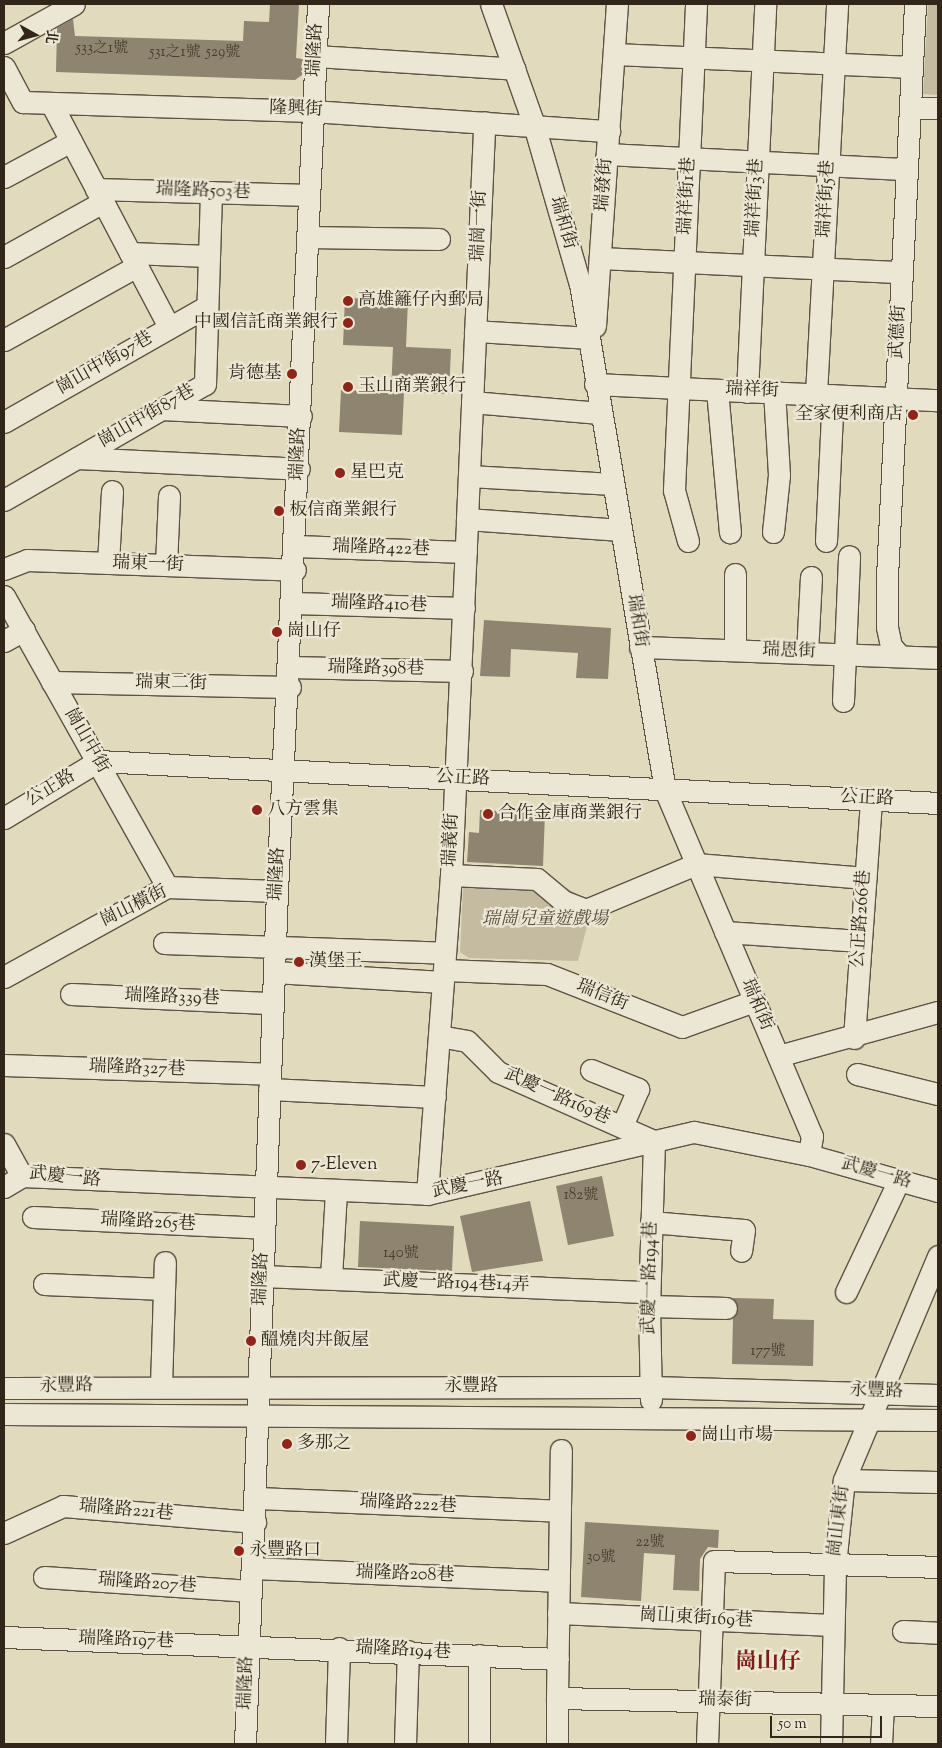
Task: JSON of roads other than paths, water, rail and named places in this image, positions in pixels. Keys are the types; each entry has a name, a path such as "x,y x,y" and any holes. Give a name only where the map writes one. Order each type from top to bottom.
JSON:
{"street":[{"path":"4,43 74,4"},
{"name":"瑞隆路","path":"245,1744 256,1498 265,1189 277,891 295,570 312,111 318,4"},
{"name":"瑞和街","path":"491,4 534,125 580,284 664,790 812,1136 810,1155"},
{"name":"瑞發街","path":"594,375 600,258 618,4"},
{"name":"瑞祥街1巷","path":"688,541 674,490 696,4"},
{"name":"瑞祥街3巷","path":"747,392 765,4"},
{"name":"瑞祥街5巷","path":"826,541 823,268 837,4"},
{"name":"武德街","path":"900,656 891,646 887,626 915,4"},
{"path":"614,54 912,67"},
{"path":"316,56 515,69"},
{"name":"隆興街","path":"4,67 23,102 312,111 609,131"},
{"path":"51,103 169,327"},
{"path":"910,108 938,108"},
{"name":"瑞崗一街","path":"467,519 484,122"},
{"path":"4,177 71,141"},
{"path":"607,154 907,169"},
{"name":"瑞隆路503巷","path":"100,195 211,192 309,194"},
{"name":"崗山中街87巷","path":"4,500 205,384 211,192"},
{"path":"4,257 100,195"},
{"path":"308,237 439,239"},
{"path":"4,340 134,260 209,256"},
{"path":"600,258 902,272"},
{"name":"崗山中街97巷","path":"4,422 207,306"},
{"path":"475,331 588,338"},
{"name":"瑞祥街","path":"594,375 679,388 938,400"},
{"path":"717,390 730,532"},
{"path":"773,532 779,475 774,392"},
{"path":"472,402 600,413"},
{"path":"161,409 301,416"},
{"path":"77,458 298,469"},
{"path":"470,476 612,484"},
{"path":"108,563 112,491"},
{"path":"166,566 169,496"},
{"path":"467,519 621,530"},
{"name":"瑞義街","path":"427,1194 451,875 462,671 467,519"},
{"name":"瑞隆路422巷","path":"295,546 466,552"},
{"path":"843,700 849,556"},
{"name":"瑞東一街","path":"4,570 27,560 295,570"},
{"path":"735,650 736,574"},
{"path":"807,653 811,577"},
{"name":"崗山中街","path":"4,596 167,887"},
{"name":"瑞隆路410巷","path":"293,602 464,608"},
{"path":"4,641 24,630"},
{"name":"瑞恩街","path":"640,647 938,658"},
{"name":"瑞隆路398巷","path":"290,677 462,671"},
{"name":"瑞東二街","path":"52,682 290,677"},
{"name":"公正路","path":"4,818 98,761 938,803"},
{"name":"公正路266巷","path":"854,1038 871,800"},
{"path":"451,875 537,879 564,902 586,910 696,864 865,878"},
{"name":"崗山橫街","path":"4,977 167,887 277,891"},
{"path":"725,932 861,940"},
{"path":"164,943 275,949 444,968"},
{"path":"274,972 444,968"},
{"name":"瑞信街","path":"444,968 547,974 682,1027 754,1001"},
{"name":"瑞隆路339巷","path":"71,994 273,1003"},
{"path":"778,1056 854,1038 938,1012"},
{"name":"武慶一路169巷","path":"439,1036 467,1041 498,1072 654,1140"},
{"name":"瑞隆路327巷","path":"4,1065 270,1081 435,1096"},
{"path":"591,1070 638,1089 622,1126"},
{"path":"857,1074 938,1094"},
{"name":"武慶一路","path":"4,1144 22,1176 265,1189 427,1194 694,1132 810,1155 938,1191"},
{"name":"武慶一路194巷","path":"651,1415 649,1299 654,1140"},
{"path":"4,1187 22,1176"},
{"path":"846,1292 899,1180"},
{"path":"331,1278 336,1192"},
{"name":"瑞隆路265巷","path":"33,1217 264,1228"},
{"path":"651,1222 744,1230 741,1251"},
{"name":"崗山東街","path":"831,1744 829,1703 835,1564 844,1480 872,1418 878,1392 938,1256"},
{"path":"160,1386 165,1262"},
{"name":"武慶一路194巷14弄","path":"262,1276 331,1278 649,1299 726,1308"},
{"path":"44,1284 164,1289"},
{"name":"永豐路","path":"4,1388 160,1386 651,1387 938,1395"},
{"name":"永豐路","path":"4,1414 651,1415 938,1420"},
{"path":"557,1744 561,1450"},
{"path":"844,1480 938,1482"},
{"name":"瑞隆路222巷","path":"256,1498 560,1511"},
{"name":"瑞隆路221巷","path":"4,1533 63,1506 254,1522"},
{"path":"707,1744 714,1561 938,1567"},
{"name":"瑞隆路208巷","path":"252,1568 559,1581"},
{"name":"瑞隆路207巷","path":"44,1577 251,1591"},
{"name":"崗山東街169巷","path":"558,1613 833,1625"},
{"path":"903,1631 938,1633"},
{"name":"瑞隆路197巷","path":"4,1637 249,1646"},
{"name":"瑞隆路194巷","path":"249,1646 339,1648 558,1659"},
{"path":"336,1744 339,1648"},
{"path":"405,1744 408,1652"},
{"path":"479,1655 479,1744"},
{"name":"瑞泰街","path":"557,1698 938,1706"},
{"path":"881,1744 883,1705"}],"place":[{"name":"高雄籬仔內郵局","path":"348,301"},
{"name":"中國信託商業銀行","path":"348,323"},
{"name":"肯德基","path":"292,374"},
{"name":"玉山商業銀行","path":"348,387"},
{"name":"全家便利商店","path":"913,415"},
{"name":"星巴克","path":"340,473"},
{"name":"板信商業銀行","path":"279,511"},
{"name":"崗山仔","path":"277,632"},
{"name":"八方雲集","path":"257,810"},
{"name":"合作金庫商業銀行","path":"488,814"},
{"name":"漢堡王","path":"299,962"},
{"name":"7-Eleven","path":"301,1165"},
{"name":"醞燒肉丼飯屋","path":"251,1341"},
{"name":"崗山市場","path":"691,1436"},
{"name":"多那之","path":"287,1444"},
{"name":"永豐路口","path":"239,1551"}],"district":[{"name":"崗山仔","path":"768,1664"}],"park label":[{"name":"瑞崗兒童遊戲場","path":"545,920"}]}
